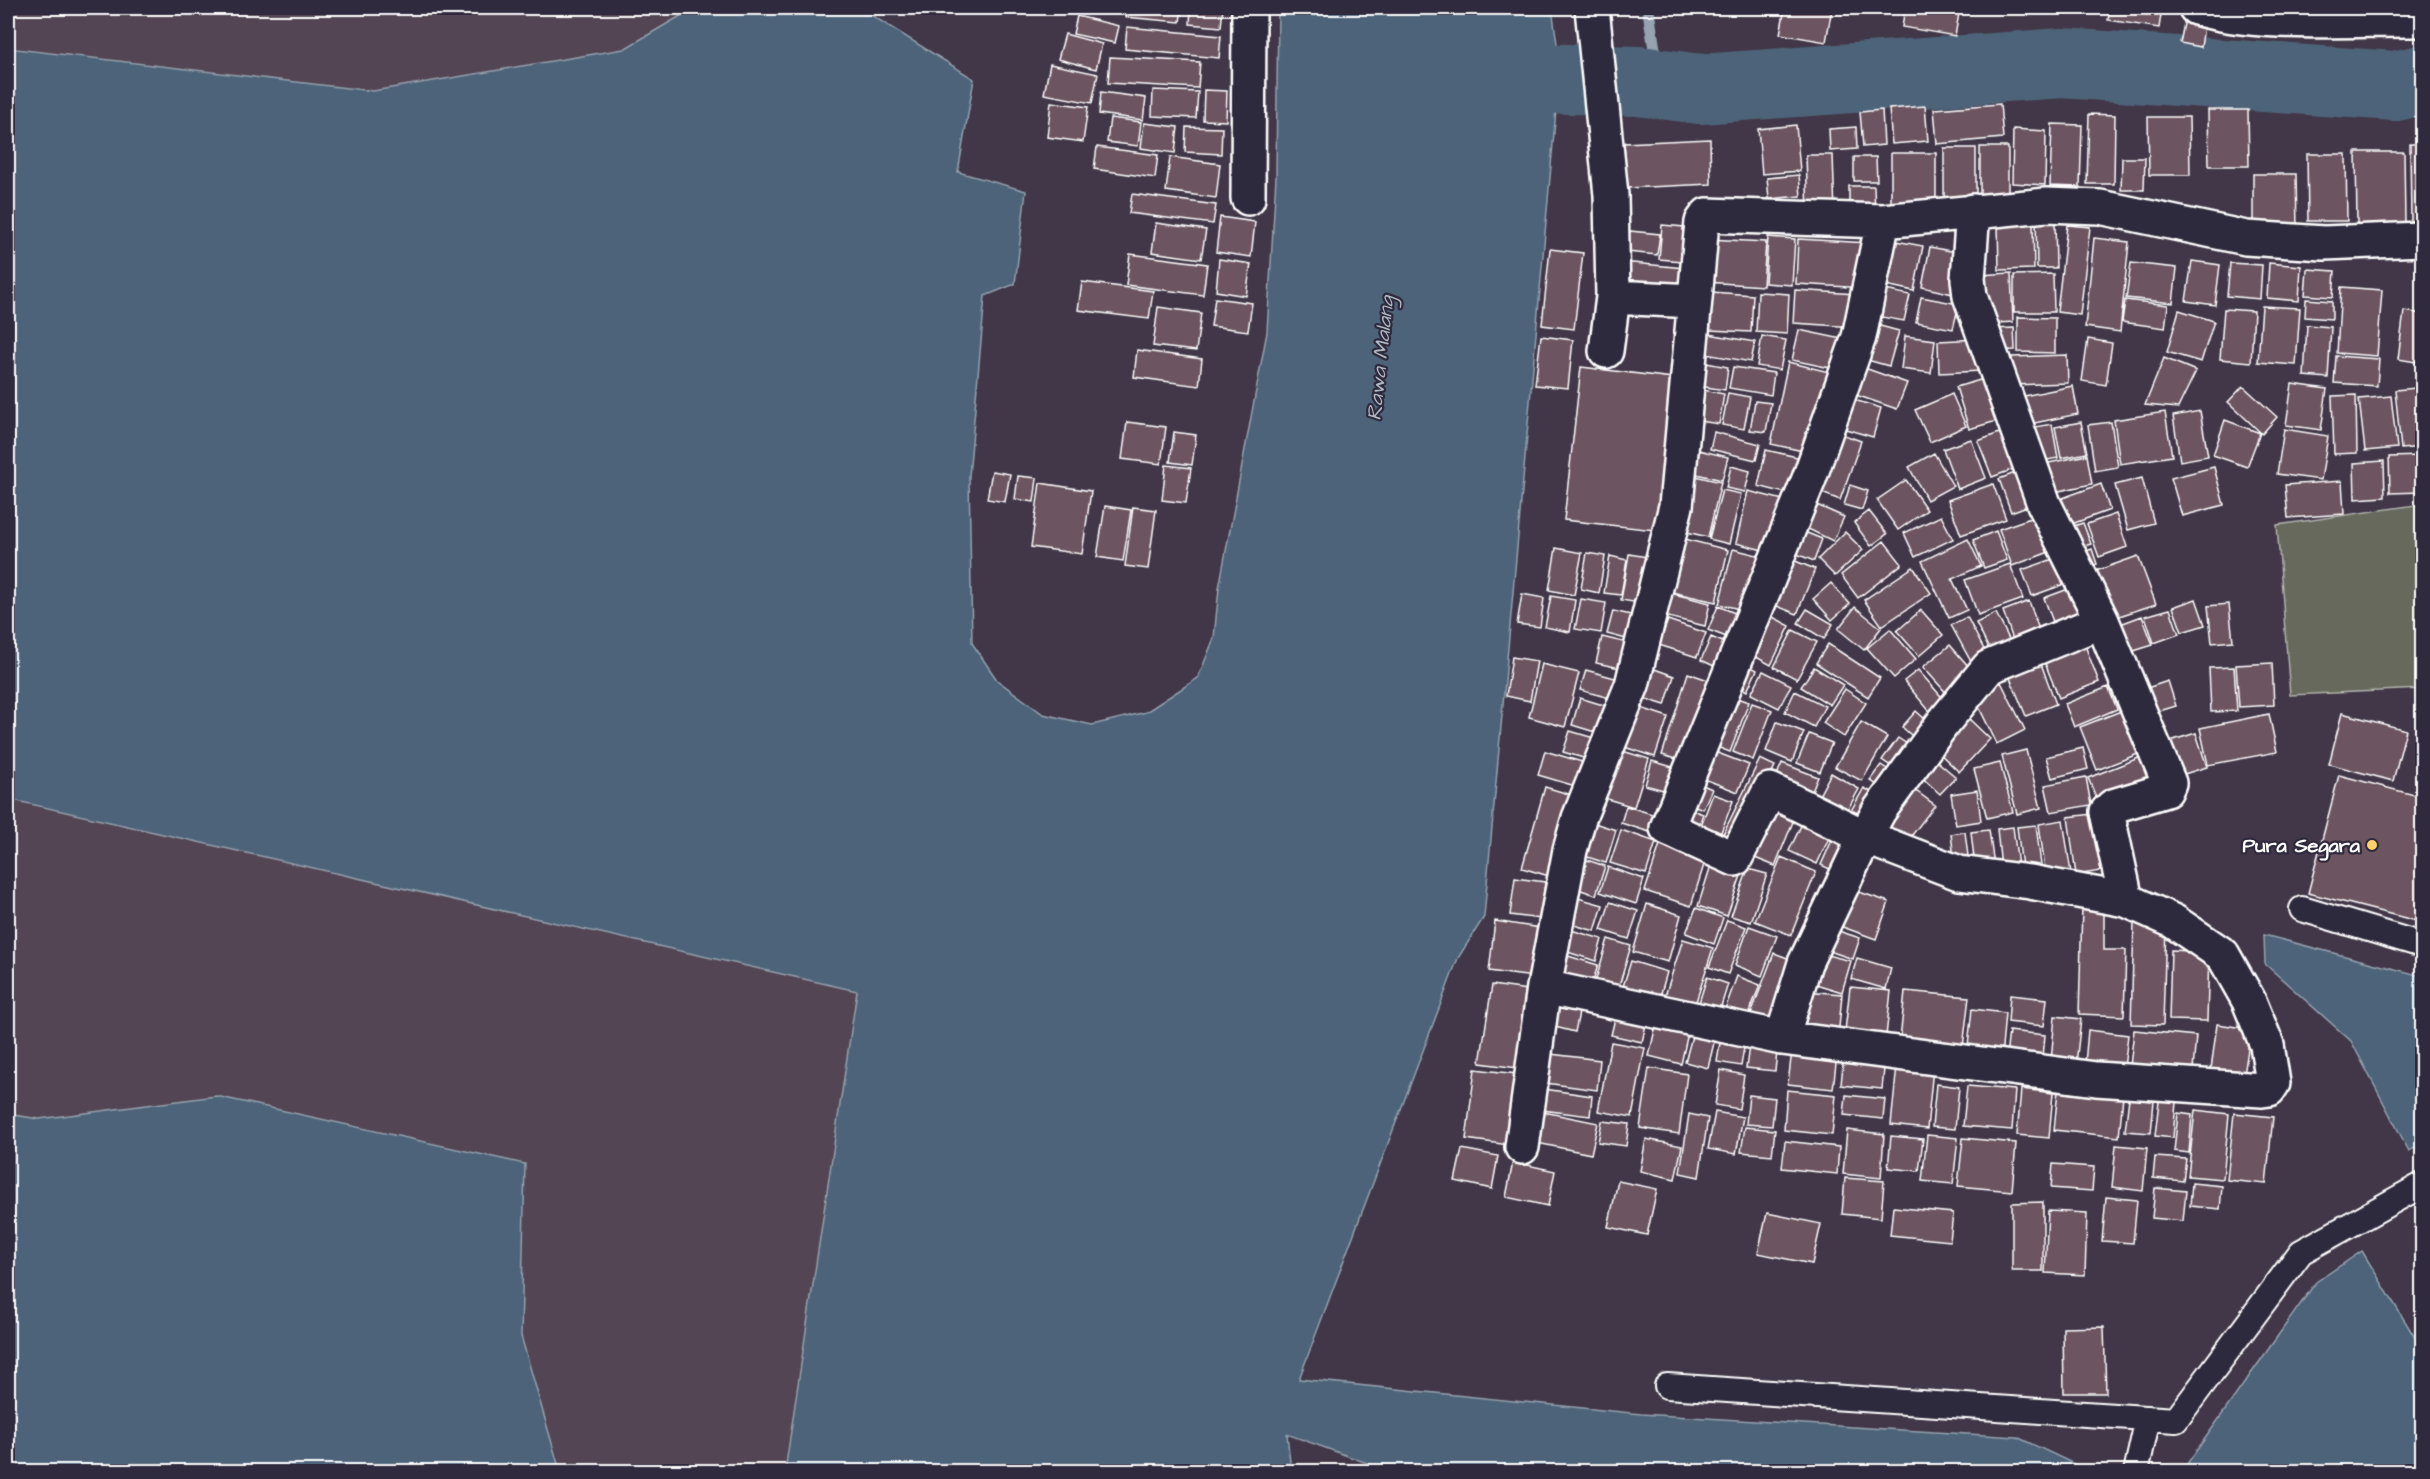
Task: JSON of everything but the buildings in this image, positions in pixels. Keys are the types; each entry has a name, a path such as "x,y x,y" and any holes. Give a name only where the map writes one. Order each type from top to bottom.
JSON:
{"street":[{"path":"1248,198 1249,8"},
{"path":"2196,8 2214,13 2279,19 2422,20"},
{"path":"1592,9 1611,195 1613,297 1606,351"},
{"path":"1522,1148 1544,987 1573,837 1632,685 1675,513 1702,222 1707,215 1883,221 2046,205 2100,207 2246,238 2324,243 2422,240"},
{"path":"1973,211 1968,279 1970,296 2044,504 2102,621 2169,783 2166,790 2113,806 2107,812 2126,900"},
{"path":"1544,987 1782,1038 2096,1080 2269,1089 2274,1080 2267,1045 2248,1001 2223,955 2173,921 2126,900 2030,882 1959,873 1865,837 1770,790 1735,859 1668,830 1666,826 1809,479 1859,337 1883,221"},
{"path":"1613,297 1694,301"},
{"path":"1782,1038 1805,963 1865,837 1879,811 1942,723 1989,667 2102,621"}],"lane":[{"path":"2302,909 2422,945"},
{"path":"1667,1386 2176,1420 2301,1252 2422,1185"},
{"path":"2136,1472 2148,1418"}],"shaded area":[{"path":"8,8 694,8 624,49 373,91 8,48"},
{"path":"8,799 858,991 785,1471 560,1471 521,1336 525,1164 39,1119 8,1114"}],"green space":[{"path":"2422,504 2422,689 2290,695 2277,525"}],"water":[{"name":"Rawa Malang","path":"694,8 860,8 974,79 958,172 1026,191 1015,284 985,296 969,476 972,643 997,680 1043,714 1092,725 1146,712 1198,678 1214,638 1219,588 1267,332 1276,177 1278,8 1552,8 1560,65 1484,917 1458,958 1299,1379 1641,1414 2017,1437 2089,1471 1392,1472 1287,1434 1291,1471 785,1471 857,991 8,799 8,48 373,91 624,49"},
{"path":"2264,935 2422,976 2422,1144 2409,1151 2351,1041 2265,964"},
{"path":"216,1096 525,1164 521,1336 560,1471 8,1471 8,1114 39,1119"},
{"path":"2362,1251 2422,1349 2422,1471 2182,1471 2316,1282"}],"waterway":[{"path":"1648,8 1660,84"},
{"path":"1461,76 1639,81 1700,89 2062,63 2395,86 2422,80"}],"place":[{"name":"Pura Segara","path":"2372,845"}]}
